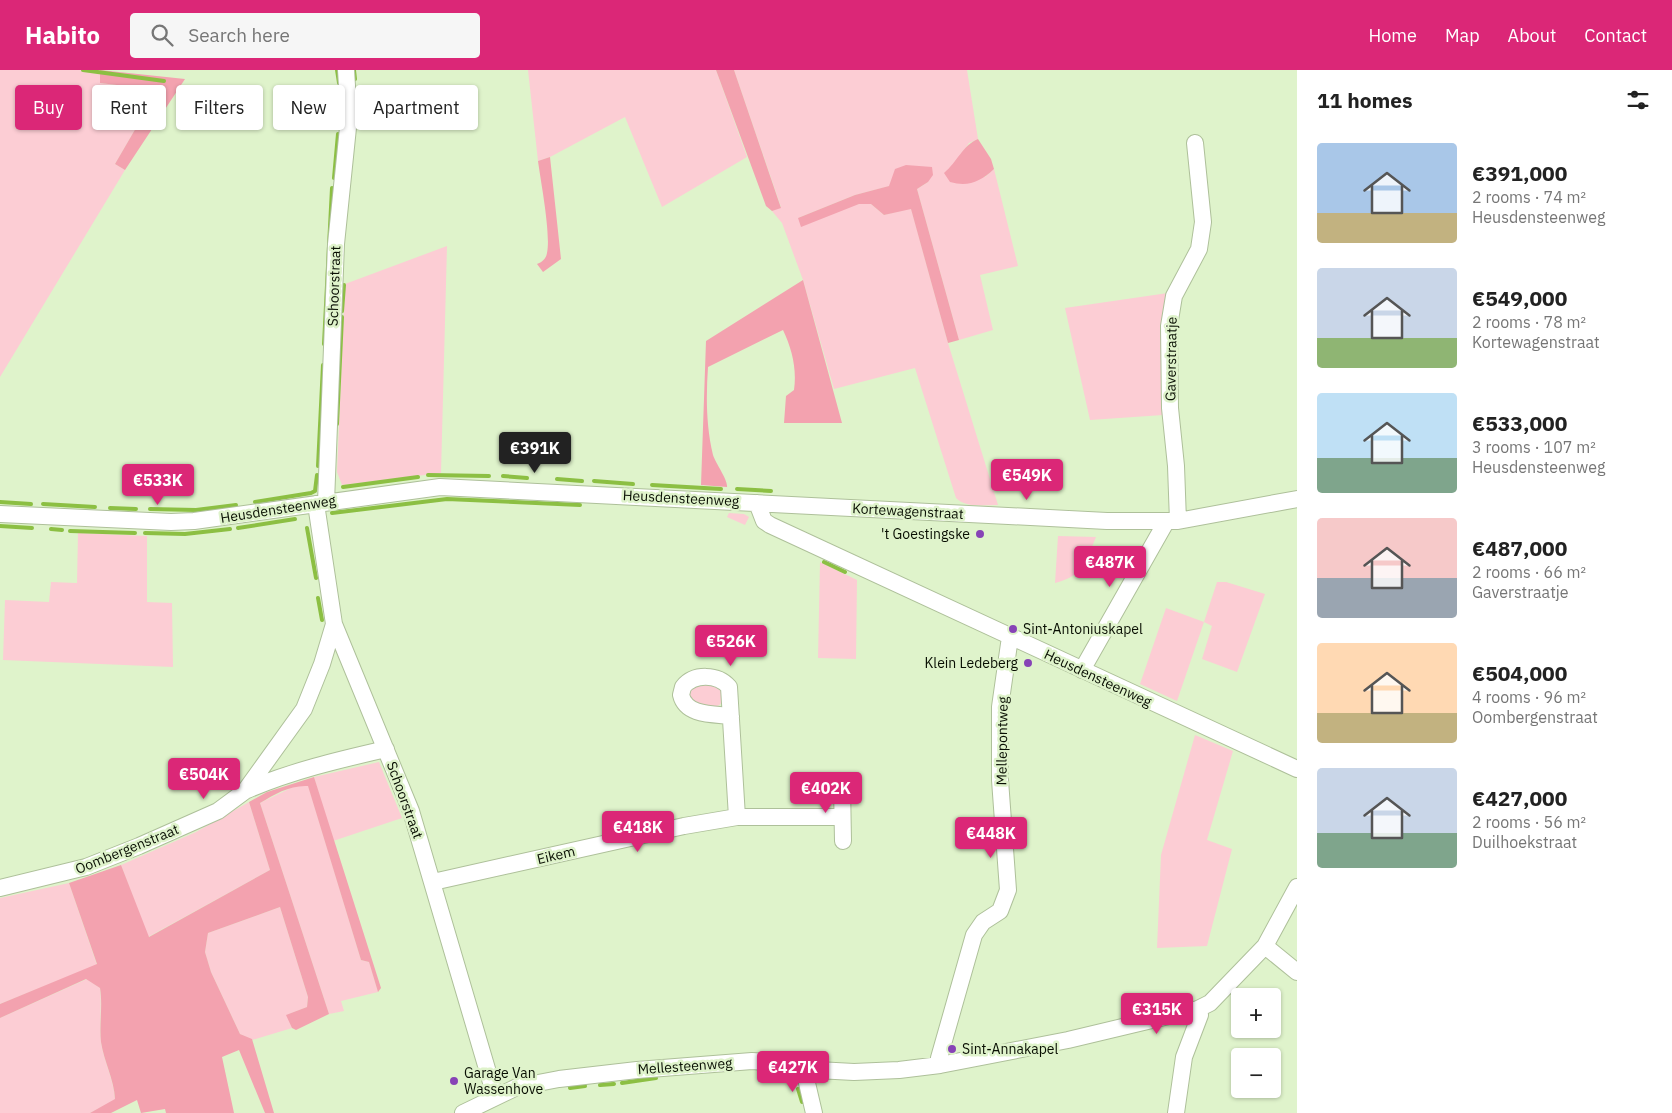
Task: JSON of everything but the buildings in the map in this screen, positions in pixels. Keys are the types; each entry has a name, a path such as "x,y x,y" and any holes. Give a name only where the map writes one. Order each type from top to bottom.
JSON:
{"street":[{"name":"Schoorstraat","path":"346,70 349,118 336,244 321,503 334,624 411,811 495,1096"},
{"name":"Gaverstraatje","path":"1172,522 1176,466 1170,408 1169,326 1174,296 1199,249 1203,222 1195,143"},
{"name":"Heusdensteenweg","path":"0,514 171,522 213,519 440,486 472,486 757,503 764,521 770,525 1297,769"},
{"name":"Kortewagenstraat","path":"757,503 1107,521 1172,522 1297,499"},
{"path":"1082,670 1172,522"},
{"name":"Oombergenstraat","path":"246,791 304,709 322,664 334,624"},
{"name":"Mellepontweg","path":"940,1065 939,1058 974,935 983,922 1000,911 1008,890 1000,780 1000,707 1010,637"},
{"path":"731,716 737,817"},
{"name":"Oombergenstraat","path":"0,888 86,867 139,846 218,811 246,791 270,780 318,765 386,749"},
{"path":"842,786 843,841"},
{"name":"Eikem","path":"433,882 676,828 737,817 842,817"},
{"name":"Mellesteenweg","path":"463,1113 495,1096 534,1082 637,1070 752,1062 780,1063 807,1068 854,1072 899,1070 940,1065 1068,1040 1198,1009 1210,1003 1265,946 1297,887"},
{"path":"1265,946 1297,972"},
{"path":"1176,1113 1184,1057 1200,1015 1198,1009"},
{"path":"807,1068 806,1083 814,1113"}],"shaded area":[{"path":"0,70 100,70 100,83 117,85 92,85 92,130 135,130 115,164 125,170 0,377"},
{"path":"100,70 185,79 181,85 176,85 176,93 166,108 166,85 100,83"},
{"path":"528,70 716,70 747,157 662,207 625,117 550,157 538,161"},
{"path":"716,70 734,70 781,208 772,211 766,206"},
{"path":"734,70 967,70 978,139 969,143 954,164 985,177 994,169 1018,266 980,275 993,330 959,340 917,189 928,182 892,179 890,186 855,195 798,218 859,204 871,204 884,215 911,208 948,343 998,505 970,505 956,498 915,368 834,389 803,280 782,223 772,211 781,207"},
{"path":"135,130 151,130 125,170 115,164"},
{"path":"978,139 991,159 994,169 979,180 968,184 950,182 944,173 968,145"},
{"path":"550,157 561,259 543,272 537,264 544,260 546,255 548,234 538,161"},
{"path":"906,165 932,167 933,175 928,182 917,189 959,340 948,343 911,209 884,215 871,204 859,204 801,227 798,218 855,195 889,186 895,169"},
{"path":"447,246 441,473 342,485 337,472 345,284"},
{"path":"803,280 842,423 784,423 786,396 794,390 795,374 789,344 783,330 708,367 707,411 709,433 713,455 726,480 727,487 701,485 706,341"},
{"path":"1168,293 1161,344 1163,415 1090,420 1065,308"},
{"path":"729,513 744,514 749,517 745,525 727,517"},
{"path":"78,533 147,536 147,602 172,603 173,667 3,660 5,600 49,602 51,582 77,583"},
{"path":"1058,536 1096,537 1083,567 1073,576 1055,583"},
{"path":"820,562 857,580 856,659 818,658"},
{"path":"1217,582 1226,582 1265,594 1237,672 1202,659 1212,626 1204,622"},
{"path":"1166,608 1204,622 1177,701 1140,684"},
{"path":"694,684 721,686 723,701 713,707 691,703 688,690"},
{"path":"1195,735 1233,751 1207,840 1232,849 1207,946 1157,948 1161,855"},
{"path":"379,762 402,818 333,841 314,777"},
{"path":"314,777 381,988 378,992 369,962 361,960 308,786 295,787 271,796 260,803 329,1014 296,1030 292,1028 286,1015 307,1007 308,997 280,907 208,933 205,952 211,972 240,1034 252,1039 274,1113 265,1113 239,1050 222,1057 234,1113 166,1113 165,1109 141,1113 137,1100 111,1113 90,1113 115,1099 113,1084 101,1042 100,988 86,979 0,1018 0,1004 97,964 69,883 121,865 149,937 270,870 249,802 267,792"},
{"path":"308,785 361,960 369,962 378,992 341,1001 344,1011 329,1014 260,803 295,786"},
{"path":"249,802 270,870 148,937 121,865 196,832"},
{"path":"69,883 97,965 0,1004 0,898"},
{"path":"280,907 308,997 307,1007 287,1015 292,1028 252,1040 240,1034 211,972 205,952 208,933"},
{"path":"87,979 100,988 101,1042 113,1085 115,1100 90,1113 0,1113 0,1018"}],"waterway":[{"path":"83,70 164,81"},
{"path":"337,70 339,83"},
{"path":"354,70 355,79"},
{"path":"334,178 338,134"},
{"path":"324,344 332,188"},
{"path":"342,311 344,285"},
{"path":"337,424 342,317"},
{"path":"318,466 323,365"},
{"path":"255,502 311,493 315,491 317,475"},
{"path":"428,475 489,476"},
{"path":"503,476 527,478"},
{"path":"343,487 418,477"},
{"path":"557,479 582,481"},
{"path":"594,481 633,484"},
{"path":"652,485 721,489"},
{"path":"737,489 771,491"},
{"path":"332,513 447,499 580,505"},
{"path":"0,502 31,504"},
{"path":"43,504 95,507"},
{"path":"150,509 196,510 236,505"},
{"path":"110,508 136,509"},
{"path":"238,528 295,519"},
{"path":"0,526 32,528"},
{"path":"307,528 316,578"},
{"path":"51,529 62,530"},
{"path":"145,533 185,534 230,529"},
{"path":"70,531 135,533"},
{"path":"824,562 845,572"},
{"path":"318,598 322,620"},
{"path":"622,1083 656,1078"},
{"path":"600,1085 614,1084"},
{"path":"570,1088 585,1086"},
{"path":"798,1089 802,1102"}],"place":[{"name":"'t Goestingske","path":"980,534"},
{"name":"Sint-Antoniuskapel","path":"1013,629"},
{"name":"Klein Ledeberg","path":"1028,663"},
{"name":"Sint-Annakapel","path":"952,1049"},
{"name":"Garage Van Wassenhove","path":"454,1081"}]}
